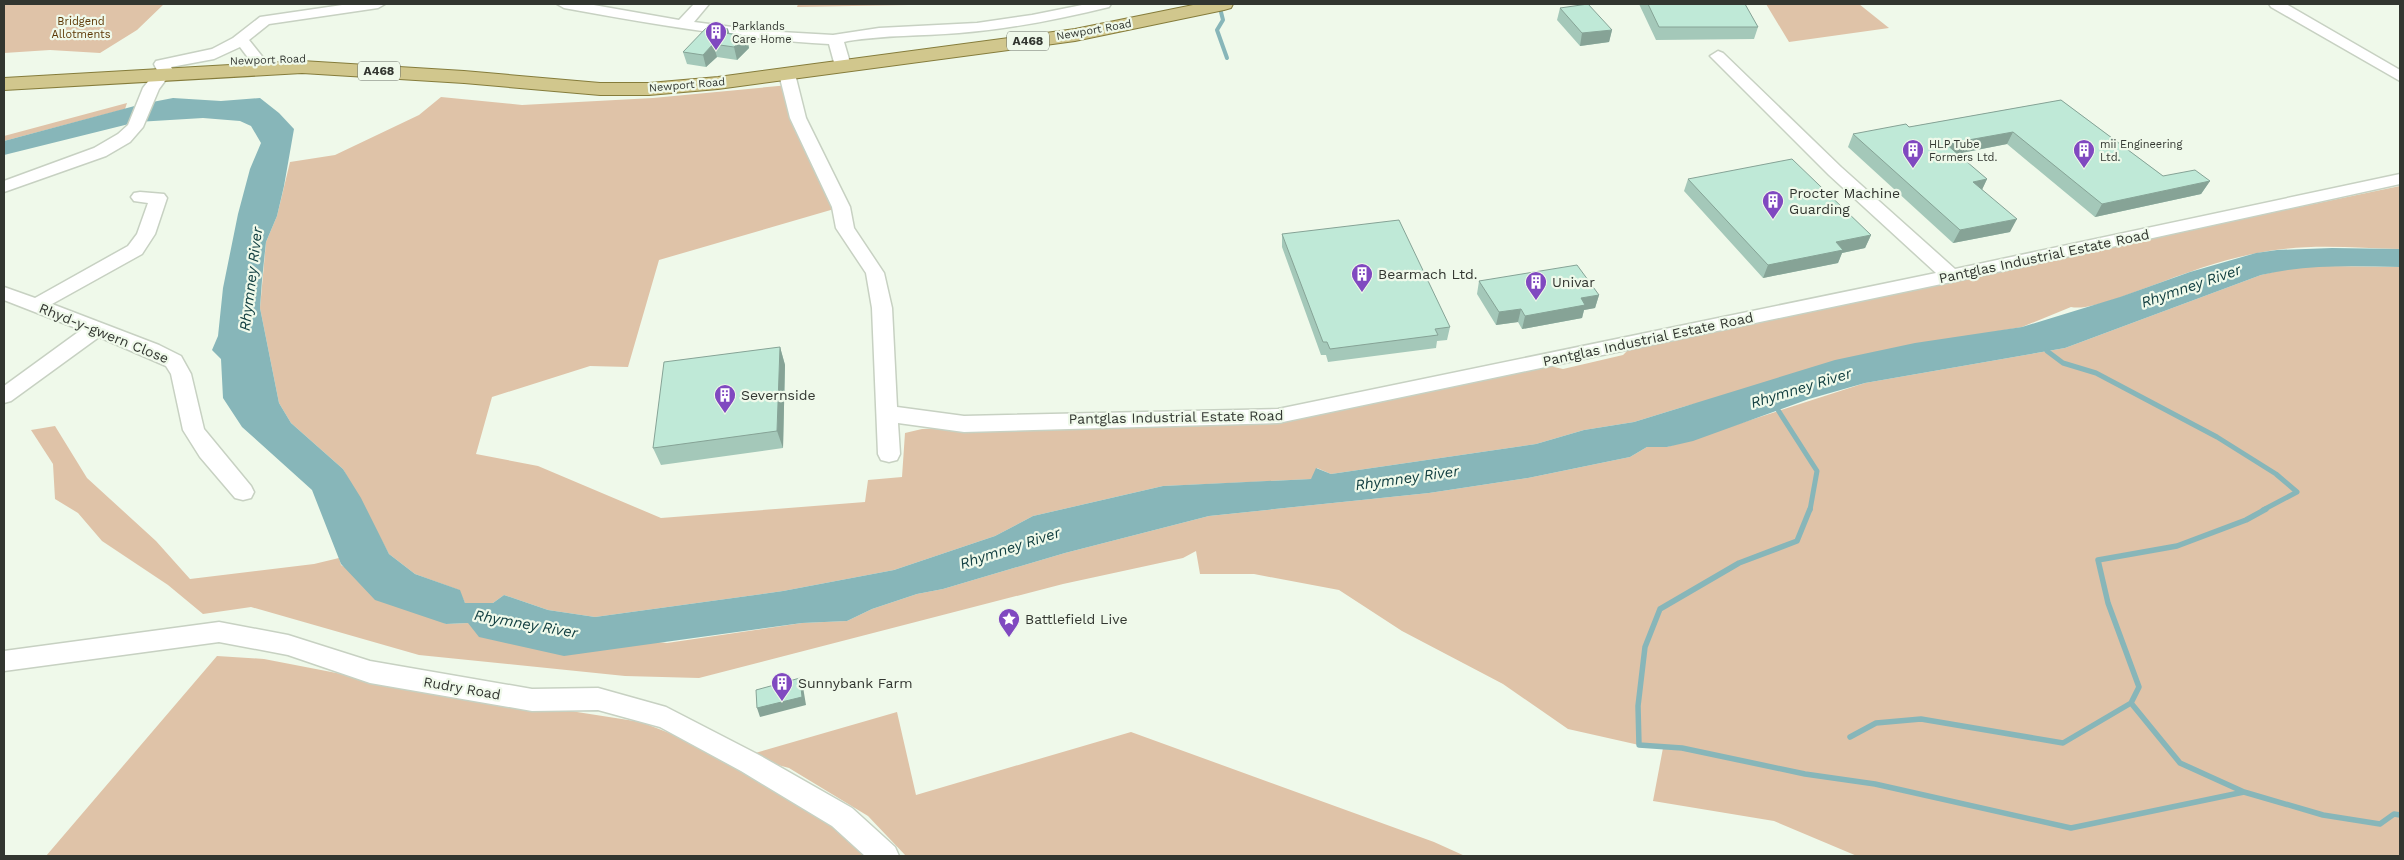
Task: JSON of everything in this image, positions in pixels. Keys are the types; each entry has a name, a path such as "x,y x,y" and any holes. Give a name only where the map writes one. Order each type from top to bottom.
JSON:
{"main road":[{"name":"Newport Road","path":"4,84 162,70 231,56 327,68 634,90 718,83 1075,35 1224,4"},
{"name":"Newport Road","path":"231,56 257,60 314,59 399,62 460,69 532,82"},
{"name":"Newport Road","path":"4,76 162,70"}],"street":[{"path":"265,4 260,14 265,20 378,4"},
{"name":"Newport Road","path":"564,4 683,25 776,38 833,40 860,35 960,28 1051,18 1104,4"},
{"path":"683,25 702,4"},
{"path":"2276,4 2400,76"},
{"name":"Newport Road","path":"231,56 253,27 265,20"},
{"path":"833,40 836,42 843,66"},
{"path":"4,187 106,150 124,138 137,122 142,104 162,70 205,57 231,56"},
{"path":"1718,56 1835,171 1951,276"},
{"path":"787,74 798,118 841,207 845,228 875,273 882,308 889,454"},
{"name":"Pantglas Industrial Estate Road","path":"887,413 925,420 964,424 1278,416 1951,276 2400,179"},
{"path":"37,306 86,276 122,259 135,250 146,234 149,197 174,188"},
{"name":"Rhyd-y-gwern Close","path":"4,293 152,350 174,361 181,374 194,430 208,452 243,492"},
{"path":"4,396 96,329"},
{"name":"Rudry Road","path":"4,661 219,632 288,645 370,672 532,700 598,699 666,718 750,764 842,818 885,856"}],"green space":[{"name":"Bridgend Allotments","path":"4,4 164,4 137,30 100,53 50,50 4,53"},
{"path":"798,4 965,4 797,7"},
{"path":"1766,4 1859,4 1889,28 1789,42"},
{"path":"789,85 841,207 659,260 628,367 590,366 492,397 476,454 538,466 661,518 865,502 868,480 902,477 905,433 922,429 1269,420 1545,365 1563,369 1623,355 1633,345 2400,186 2400,249 2306,247 2243,256 2181,275 2099,304 2079,308 2071,307 2022,327 1976,335 1686,406 1634,422 1584,430 1536,444 1331,474 1317,468 1312,479 1163,486 1033,516 995,536 894,570 783,591 595,617 548,610 504,595 493,603 465,603 459,590 415,574 389,554 343,469 291,423 279,403 260,308 266,242 277,216 290,162 335,155 419,115 441,97 522,105 653,98"},
{"path":"127,103 125,109 4,141 4,136"},
{"path":"2325,266 2400,267 2400,856 1857,856 1774,821 1653,801 1663,748 1639,745 1568,729 1503,684 1402,631 1339,590 1254,574 1200,574 1196,551 1183,558 1063,584 699,678 625,676 419,655 251,607 203,614 168,585 102,541 78,513 55,499 53,464 31,430 55,426 87,478 156,541 190,579 314,564 339,558 341,565 446,624 468,623 667,643 802,623 847,621 872,609 917,594 943,589 1065,553 1209,516 1429,493 1528,478 1630,457 1647,447 1667,447 1865,383 2065,348 2261,275 2290,268"},
{"path":"217,656 264,659 378,681 641,722 687,740 822,817 864,856 46,856"},
{"path":"897,712 916,795 1131,732 1434,842 1465,856 906,856 868,816 789,768 745,756"}],"water":[{"name":"Rhymney River","path":"173,98 221,101 260,98 279,113 294,129 277,216 266,242 260,308 279,403 291,423 343,469 361,498 389,554 415,574 460,590 465,603 493,603 504,595 548,610 595,617 783,591 894,570 995,536 1033,516 1163,486 1311,479 1316,468 1331,474 1536,444 1584,430 1634,422 1835,360 1915,343 2022,327 2120,297 2190,272 2256,253 2277,250 2332,248 2400,249 2400,267 2313,267 2261,275 2065,348 1865,383 1809,399 1693,441 1667,447 1647,447 1630,457 1528,478 1429,493 1209,516 1065,553 943,589 917,594 872,609 847,621 802,623 564,656 479,637 468,623 446,624 375,600 341,564 312,490 242,427 223,398 221,359 212,350 218,336 223,288 238,214 250,169 261,143 251,126 240,121 203,118 137,122 4,155 4,141 142,104"}],"building":[{"path":"1588,4 1612,30 1582,33 1560,8"},
{"path":"1648,4 1745,4 1758,27 1659,27"},
{"path":"708,26 728,29 724,33 746,36 734,47 713,44 703,55 683,52"},
{"path":"2061,100 2163,176 2195,170 2210,181 2102,204 2013,132 1946,144 1987,179 1973,182 2017,219 1960,230 1853,134 1906,124 1909,127"},
{"name":"Procter Machine Guarding","path":"1792,159 1871,235 1836,242 1843,250 1768,265 1688,179"},
{"name":"Bearmach Ltd.","path":"1399,220 1450,327 1435,329 1438,335 1330,349 1327,342 1323,342 1282,234"},
{"name":"Univar","path":"1577,265 1599,295 1581,298 1585,305 1525,316 1521,309 1499,312 1479,281"},
{"name":"Severnside","path":"780,347 777,431 653,448 664,362"},
{"path":"800,678 802,697 757,708 756,690"}],"waterway":[{"path":"1221,12 1223,20 1217,30 1227,58"},
{"path":"2047,351 2063,363 2096,373 2217,437 2276,474 2297,492 2263,510"},
{"name":"Rhymney River","path":"1778,410 1817,471 1810,510"},
{"path":"1810,509 1797,541 1739,563 1660,609 1645,647 1638,706 1639,745 1682,748 1805,774 1875,784 2071,828 2244,792"},
{"path":"2131,703 2139,687 2108,603 2098,560 2177,546 2246,520 2266,509"},
{"path":"1850,737 1876,723 1921,719 2063,743 2131,703"},
{"path":"2131,703 2180,763 2244,792"},
{"path":"2244,792 2323,815 2380,824 2394,814 2400,815"}],"place":[{"name":"Parklands Care Home","path":"716,51"},
{"name":"HLP Tube Formers Ltd.","path":"1913,169"},
{"name":"mii Engineering Ltd.","path":"2084,169"},
{"name":"Procter Machine Guarding","path":"1773,220"},
{"name":"Bearmach Ltd.","path":"1362,293"},
{"name":"Univar","path":"1536,301"},
{"name":"Severnside","path":"725,414"},
{"name":"Battlefield Live","path":"1009,638"},
{"name":"Sunnybank Farm","path":"782,702"}]}
